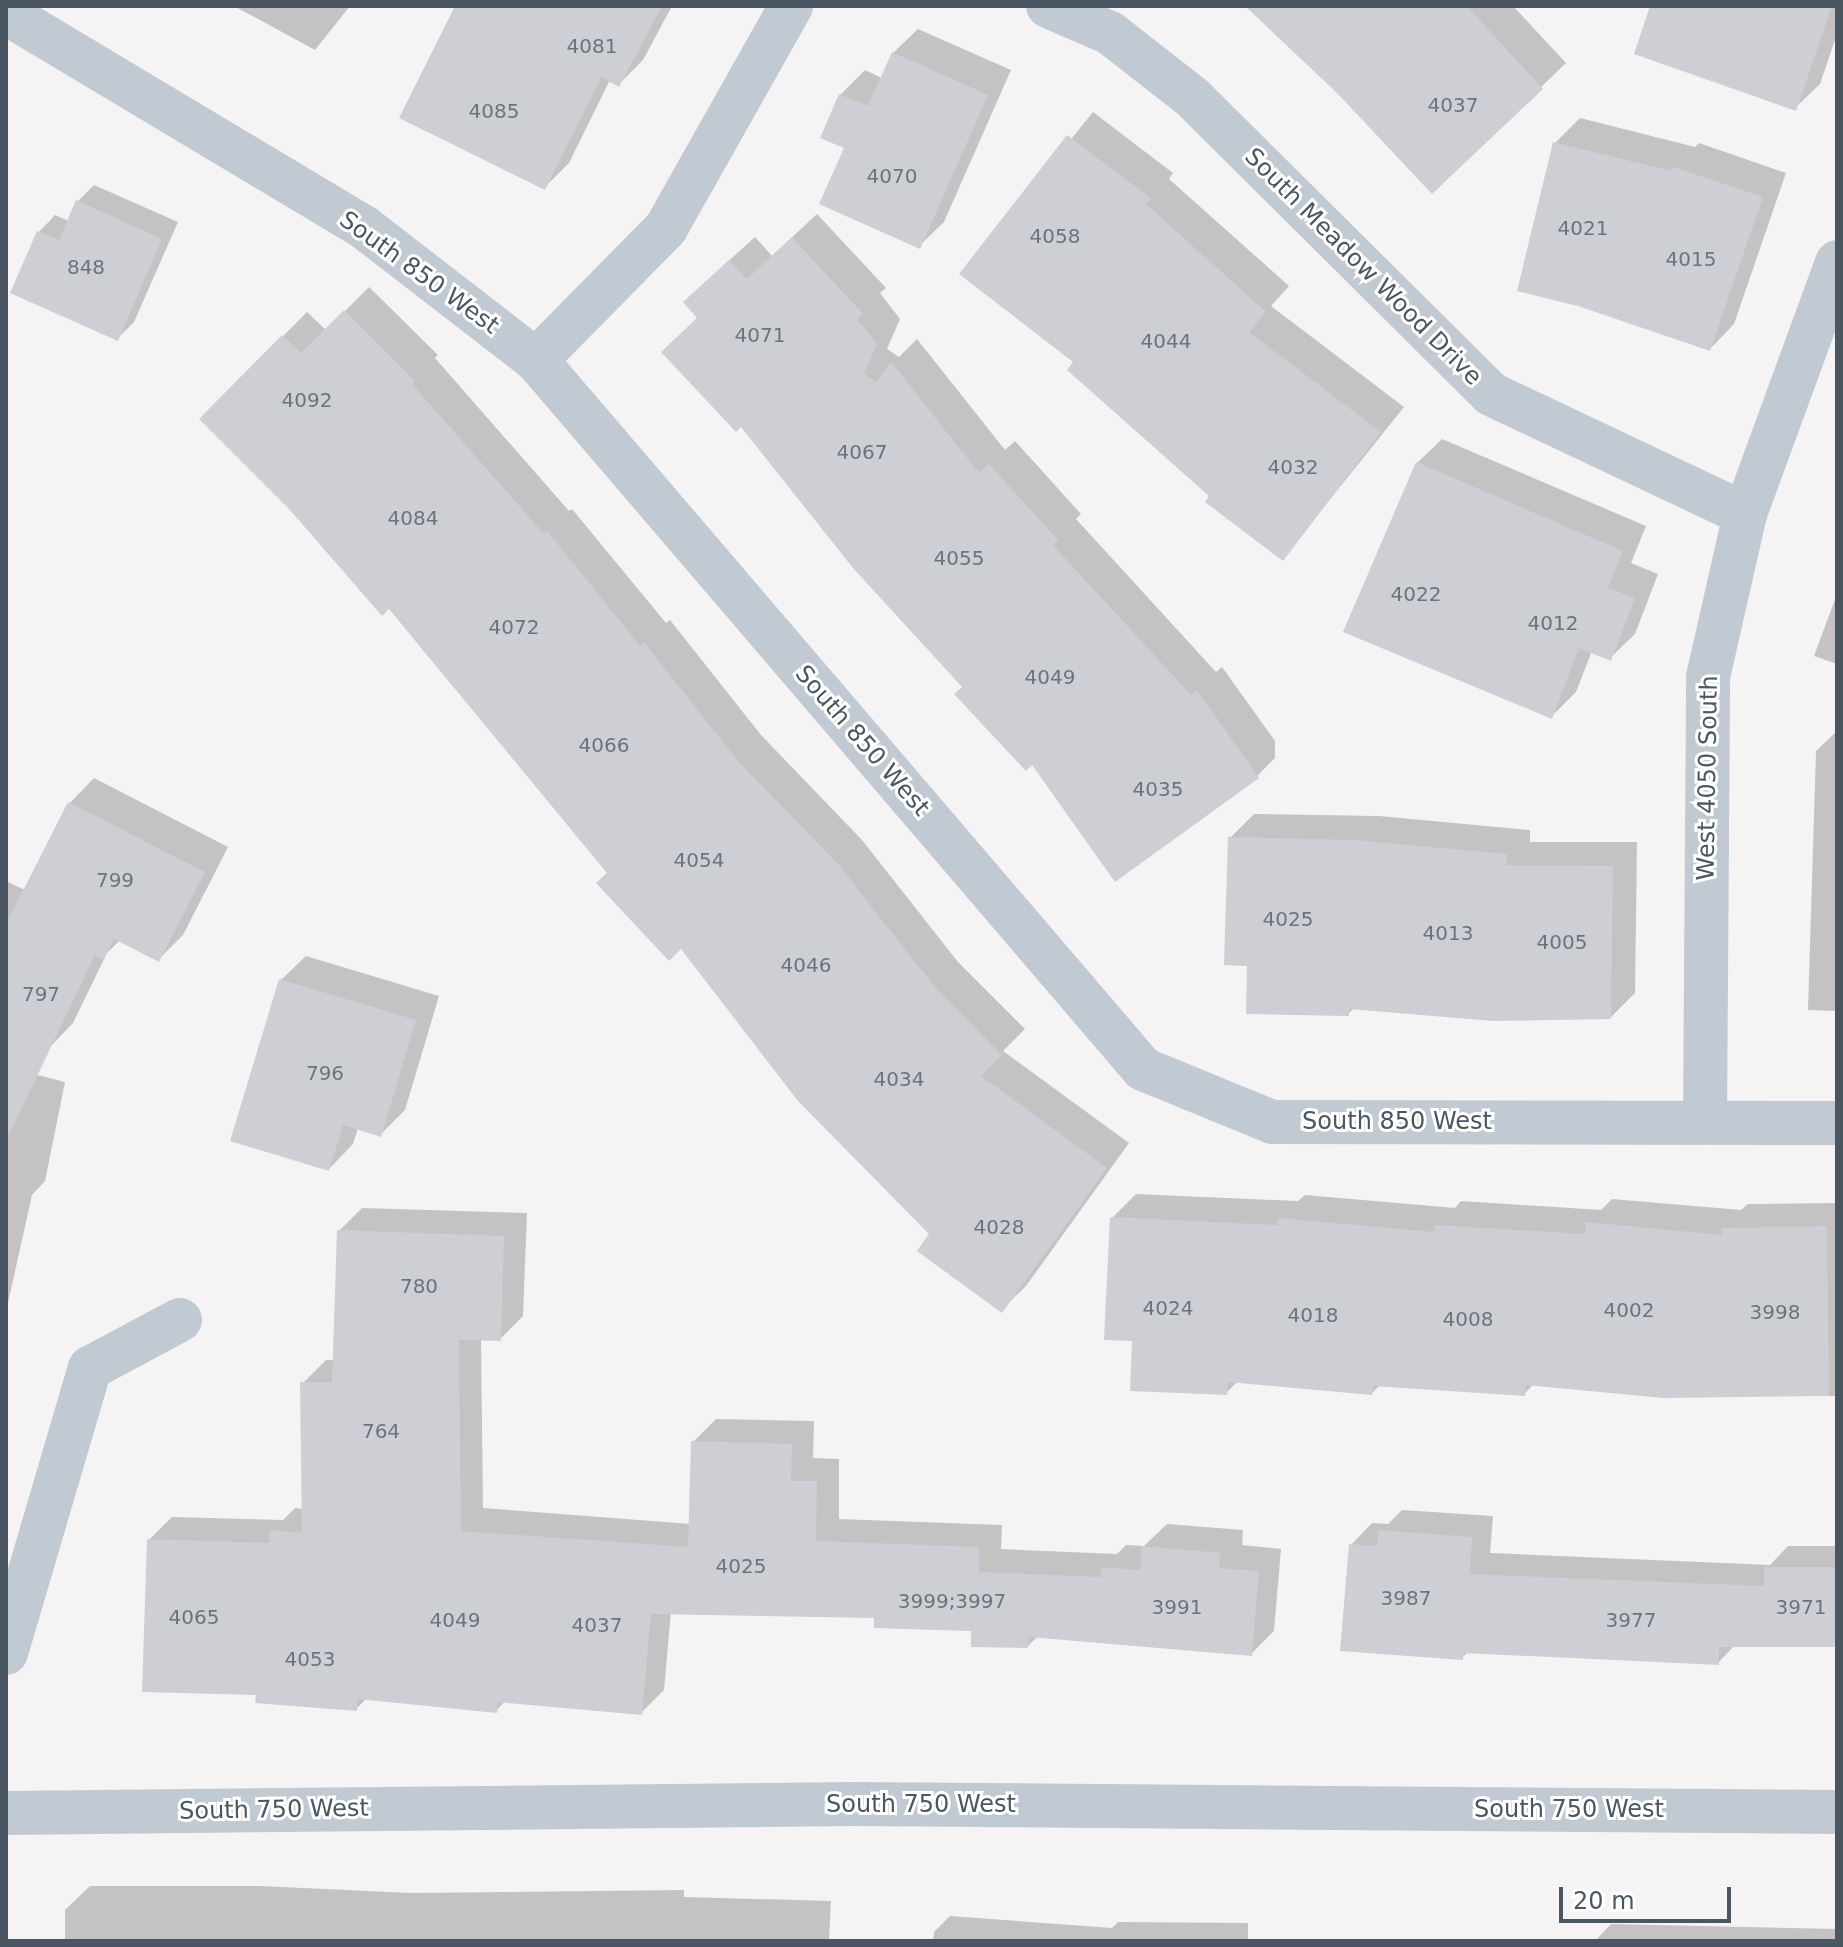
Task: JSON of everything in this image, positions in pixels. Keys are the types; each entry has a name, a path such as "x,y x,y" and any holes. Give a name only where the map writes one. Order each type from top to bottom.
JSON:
{"street":[{"path":"536,360 666,228 791,6"},
{"name":"South Meadow Wood Drive","path":"1048,6 1110,33 1192,97 1491,394 1745,514"},
{"name":"South 850 West","path":"6,13 365,228 536,360 1143,1069 1272,1122 1837,1123"},
{"name":"West 4050 South","path":"1705,1122 1708,677 1745,514 1837,262"},
{"path":"6,1653 90,1368 180,1320"},
{"name":"South 750 West","path":"6,1813 854,1804 1837,1812"}],"building":[{"path":"455,6 662,6 619,87 601,77 545,190 399,118"},
{"path":"1245,6 1467,6 1543,89 1432,194 1337,93"},
{"path":"1650,6 1832,6 1796,111 1634,54"},
{"path":"892,52 988,95 920,249 819,204 844,148 820,138 839,94 868,106"},
{"path":"1067,135 1151,198 1146,204 1266,312 1249,332 1381,432 1283,561 1205,502 1209,496 1067,370 1073,362 959,274"},
{"path":"1553,142 1671,171 1673,167 1763,197 1710,351 1578,306 1517,291"},
{"path":"76,200 162,239 118,341 10,293 37,231 59,240"},
{"path":"792,237 863,314 857,319 877,344 864,374 876,382 891,362 979,473 989,464 1058,540 1053,545 1191,695 1197,690 1259,778 1115,882 1032,765 1026,771 954,694 962,687 853,568 741,427 736,432 661,352 697,318 683,302 729,260 747,279"},
{"path":"344,310 415,381 412,384 544,534 547,531 640,646 644,642 737,760 838,864 934,986 1002,1055 981,1076 1107,1168 1002,1313 917,1251 929,1234 798,1101 681,949 669,961 596,883 607,873 389,609 382,616 290,510 199,419 282,335 301,353"},
{"path":"1416,462 1623,551 1608,588 1635,598 1611,661 1579,648 1552,719 1343,632"},
{"path":"68,802 205,872 159,962 114,939 103,960 95,955 6,1141 6,924"},
{"path":"1228,837 1353,840 1507,854 1506,865 1613,866 1611,1019 1493,1021 1349,1009 1349,1016 1246,1014 1247,966 1224,965"},
{"path":"279,979 416,1020 381,1137 343,1125 329,1171 230,1141"},
{"path":"1110,1217 1278,1225 1278,1218 1434,1232 1435,1225 1585,1234 1586,1222 1722,1235 1721,1228 1827,1226 1829,1396 1663,1398 1526,1385 1525,1396 1373,1386 1372,1395 1228,1382 1227,1395 1130,1391 1132,1341 1104,1340"},
{"path":"337,1230 504,1236 501,1341 459,1340 461,1531 688,1547 691,1441 792,1444 791,1481 817,1481 816,1541 979,1547 979,1572 1101,1577 1101,1567 1140,1570 1142,1546 1221,1553 1219,1568 1259,1571 1252,1656 1029,1637 1028,1648 971,1647 971,1631 874,1628 874,1618 651,1614 642,1715 498,1702 497,1713 358,1699 357,1711 255,1703 256,1695 142,1692 147,1539 269,1543 270,1530 302,1533 300,1382 332,1382"},
{"path":"1378,1530 1472,1537 1470,1574 1764,1586 1764,1567 1837,1567 1837,1647 1719,1647 1719,1665 1463,1653 1463,1660 1340,1651 1349,1544 1377,1546"}]}
